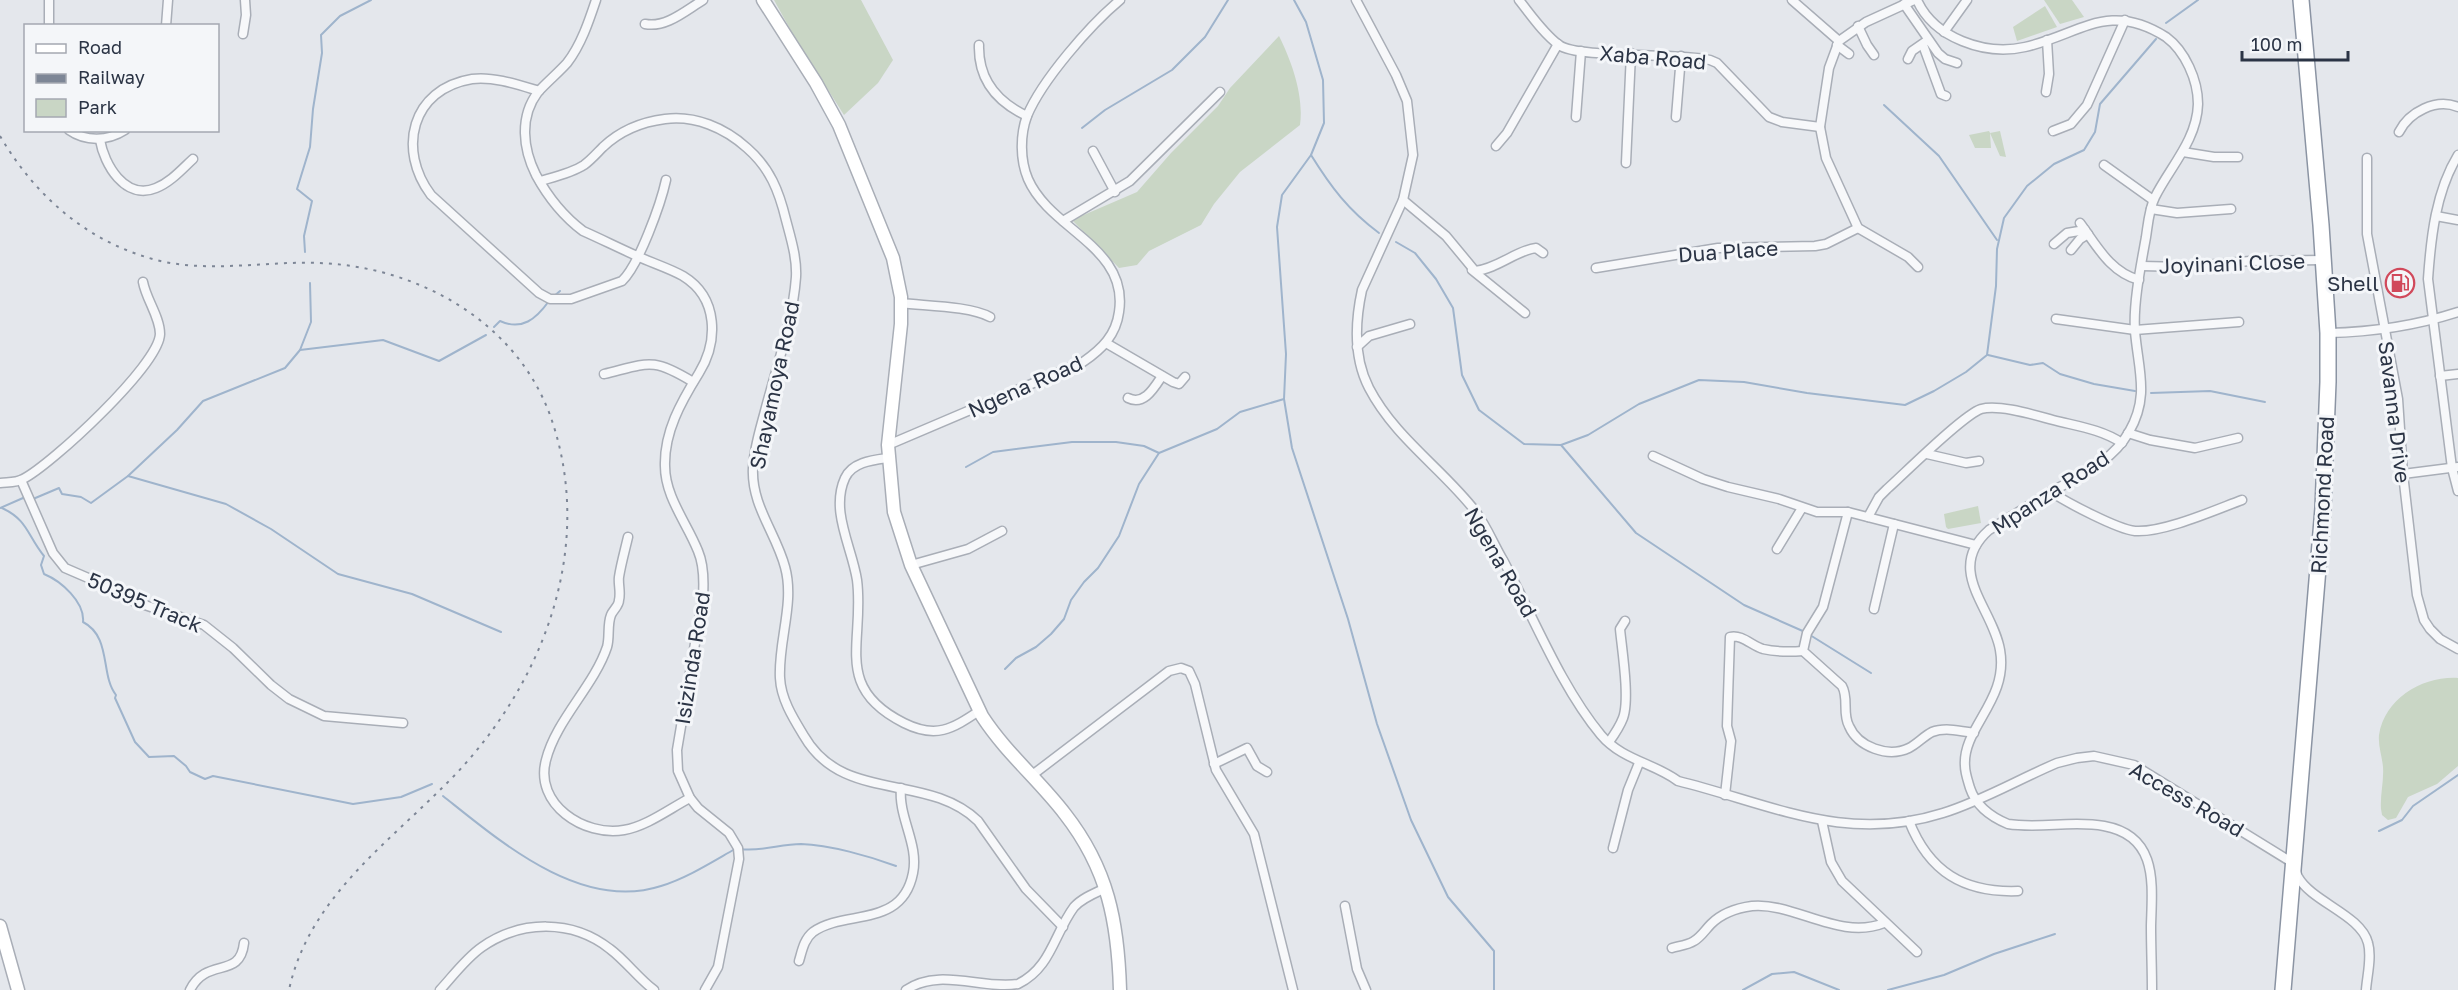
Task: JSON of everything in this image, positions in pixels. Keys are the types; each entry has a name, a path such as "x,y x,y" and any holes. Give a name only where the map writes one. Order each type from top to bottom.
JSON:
{"highway":[{"name":"Richmond Road","path":"2283,990 2323,508 2328,333 2301,0"}],"street":[{"path":"49,0 49,24"},
{"path":"166,24 168,0"},
{"path":"243,34 246,15 244,0"},
{"name":"Isizinda Road","path":"596,0 572,54 539,91 529,108 524,136 529,161 540,182 563,214 574,224 684,277 694,285 712,316 713,334 710,350 668,432 665,448 668,486 699,552 704,580 677,760 681,779 690,798 698,808 729,832 738,848 739,859 718,967 705,990"},
{"path":"645,24 659,25 703,0"},
{"path":"763,0 816,83 839,125 890,248 897,275 901,324 888,452 894,513 911,565 979,711 998,740 1065,814 1106,888 1116,927 1120,990"},
{"name":"Ngena Road","path":"979,711 945,730 926,731 887,714 874,703 861,684 855,659 859,599 839,500 846,476 853,468 1083,362 1106,343 1118,321 1120,306 1119,288 1113,270 1100,252 1063,221 1036,193 1028,178 1022,146 1027,116 1039,94 1086,31 1120,0"},
{"name":"Ngena Road","path":"1356,0 1396,75 1407,101 1413,155 1403,200 1365,279 1359,305 1357,347 1369,387 1385,415 1476,513 1581,707 1609,742 1639,763 1668,774 1678,782 1822,821 1870,825 1910,821 1975,801"},
{"name":"Xaba Road","path":"1519,0 1558,44 1581,51 1706,59 1717,63 1773,119 1820,127"},
{"path":"1792,0 1849,54"},
{"path":"1916,0 1858,26 1838,43 1829,68 1820,127 1826,158 1858,228 1908,257 1918,267"},
{"name":"Mpanza Road","path":"1916,0 1926,17 1944,32 1960,40 2002,49 2025,47 2093,21 2126,20 2146,25 2169,39 2182,55 2192,73 2197,92 2198,106 2195,124 2183,152 2153,200 2151,209 2139,280 2135,330 2142,370 2141,396 2138,412 2128,433 2113,453 2093,468 1989,530 1976,545 1971,560 1971,579 1994,629 2001,658 2000,678 1994,698 1966,750 1965,766 1975,801"},
{"path":"1944,32 1967,0"},
{"path":"1904,4 1925,41 1939,90 1946,96"},
{"path":"2053,131 2071,124 2087,105 2126,20"},
{"path":"1858,26 1874,55"},
{"path":"2046,92 2049,74 2047,40"},
{"path":"1908,58 1912,51 1925,41"},
{"path":"1925,41 1941,57 1957,63"},
{"path":"1496,146 1507,133 1558,44"},
{"path":"979,45 983,72 991,91 1027,116"},
{"path":"1576,117 1581,51"},
{"path":"1626,164 1631,53"},
{"path":"1676,117 1681,56"},
{"path":"539,91 480,78 457,83 435,95 421,113 412,138 415,167 422,182 445,207 539,293 550,299 571,299 617,284 628,276 662,196 666,180"},
{"path":"1063,221 1115,192 1143,170 1220,92"},
{"path":"2399,132 2409,118 2424,109 2444,104 2458,107"},
{"name":"Shayamoya Road","path":"540,182 580,167 605,144 632,127 667,119 681,119 711,125 725,131 750,150 775,182 794,252 796,275 788,322 755,450 753,474 758,503 787,577 788,600 780,669 784,699 819,758 843,774 940,798 970,812 1026,889 1063,927"},
{"path":"72,132 79,136 100,140 121,132"},
{"path":"100,140 103,155 112,173 122,182 141,189 153,189 167,182 193,159"},
{"path":"1092,151 1115,192"},
{"path":"2183,152 2214,158 2238,157"},
{"path":"2458,155 2445,180 2436,216 2428,279 2432,321 2458,491"},
{"name":"Savanna Drive","path":"2367,158 2367,234 2397,399 2403,474 2420,609 2424,620 2440,639 2458,649"},
{"path":"2104,165 2153,200"},
{"path":"1403,200 1446,236 1474,274 1525,313"},
{"path":"2151,209 2177,213 2231,209"},
{"path":"2436,216 2458,220"},
{"name":"Dua Place","path":"1596,268 1718,248 1815,246 1826,244 1858,228"},
{"path":"2054,244 2067,233 2084,229"},
{"path":"2071,250 2080,239 2084,229"},
{"path":"2084,229 2118,272 2139,280"},
{"path":"1470,268 1475,271 1483,270 1529,248 1536,248 1543,253"},
{"name":"Joyinani Close","path":"2142,266 2184,267 2250,261 2323,260"},
{"path":"0,483 21,480 79,435 136,375 155,349 160,334 143,282"},
{"path":"901,303 981,312 990,317"},
{"path":"2328,333 2385,330 2432,321 2458,312"},
{"path":"2056,319 2135,330 2239,322"},
{"path":"1357,347 1372,334 1410,324"},
{"path":"1106,343 1176,384 1185,377"},
{"path":"604,374 646,364 657,364 667,366 693,382"},
{"path":"2440,376 2458,374"},
{"path":"1128,398 1135,401 1140,400 1154,389 1162,376"},
{"path":"1868,517 1879,497 1972,414 1980,410 1990,408 2035,415 2105,432 2122,442"},
{"path":"2128,433 2151,440 2195,448 2238,438"},
{"path":"1927,454 1966,463 1979,461"},
{"path":"1653,456 1703,479 1779,499 1802,508 1817,512 1848,512 1976,545"},
{"path":"2403,474 2455,467"},
{"name":"50395 Track","path":"21,480 53,553 66,568 109,586 133,601 204,625 233,648 270,685 312,711 324,716 403,723"},
{"path":"2051,492 2082,510 2137,531 2189,520 2242,500"},
{"path":"1777,549 1802,508"},
{"path":"1803,651 1807,633 1823,607 1848,512"},
{"path":"1874,609 1894,524"},
{"path":"911,565 968,549 1002,531"},
{"path":"628,537 619,579 620,602 611,615 608,645 551,746 544,767 546,784 554,803 567,816 592,827 608,830 623,830 636,826 690,798"},
{"path":"1609,742 1623,718 1625,708 1624,656 1620,632 1625,621"},
{"path":"1725,795 1731,741 1727,726 1730,638 1734,636 1761,648 1803,651 1842,686 1845,697 1844,713 1850,729 1865,744 1873,748 1888,752 1900,751 1936,731 1974,732"},
{"path":"1031,776 1169,671 1181,668 1188,671 1195,684 1214,764 1221,781 1254,834 1293,990"},
{"path":"1214,764 1247,748 1257,766 1267,771"},
{"name":"Access Road","path":"1975,801 2066,760 2094,756 2116,760 2134,765 2152,775 2293,863"},
{"path":"1613,848 1628,790 1639,763"},
{"path":"799,961 804,945 813,932 877,913 898,901 906,893 914,873 915,862 900,800 901,788"},
{"path":"1975,801 2008,824 2106,826 2124,834 2136,843 2149,862 2152,875 2152,990"},
{"path":"1822,821 1826,844 1835,870 1842,881 1917,952"},
{"path":"1910,821 1924,849 1950,877 1977,888 2018,891"},
{"path":"2293,863 2298,878 2355,924 2366,937 2369,945 2366,990"},
{"path":"906,990 929,981 987,989 1016,985 1030,977 1048,958 1075,907 1092,894 1106,888"},
{"path":"1345,906 1357,969 1366,990"},
{"path":"1672,948 1694,942 1720,916 1733,910 1754,906 1784,910 1808,919 1857,928 1875,927 1884,923"},
{"path":"0,926 18,990"},
{"path":"440,990 480,948 502,935 535,926 572,929 590,936 610,949 654,990"},
{"path":"190,990 195,981 205,972 239,960 243,953 244,943"}],"green space":[{"path":"774,0 861,0 893,60 878,83 844,115 795,38"},
{"path":"2044,0 2072,0 2084,17 2060,24"},
{"path":"2045,6 2057,27 2017,41 2013,27"},
{"path":"1279,36 1299,91 1300,125 1240,172 1214,204 1201,225 1149,251 1137,265 1119,268 1072,220 1137,192 1171,153 1218,106 1230,88"},
{"path":"1989,131 1991,148 1975,148 1969,135"},
{"path":"2000,131 2006,157 2000,156 1990,133"},
{"path":"1978,506 1981,523 1948,529 1946,527 1944,514"},
{"path":"2445,678 2458,678 2458,766 2437,784 2408,797 2396,818 2388,820 2382,815 2381,809 2383,767 2379,735 2383,722 2397,700 2419,685"}],"waterway":[{"path":"305,252 304,236 312,201 297,189 310,147 313,109 322,53 321,35 340,16 371,0"},
{"path":"1082,128 1105,110 1172,70 1205,37 1228,0"},
{"path":"1294,0 1306,22 1323,80 1324,123 1311,155 1282,195 1277,227 1286,354 1284,399 1292,448 1348,619 1377,724 1411,820 1448,897 1494,951 1494,990"},
{"path":"2166,23 2198,0"},
{"path":"1396,242 1415,253 1436,279 1453,308 1462,375 1479,410 1524,444 1561,445 1588,435 1639,404 1699,380 1744,382 1807,393 1905,405 1966,372 1987,355 1996,286 1997,249 2004,218 2027,186 2054,164 2084,150 2095,132 2100,104 2156,39"},
{"path":"1884,105 1939,156 1997,240"},
{"path":"1311,155 1341,197 1358,216 1379,233"},
{"path":"300,350 311,322 310,283"},
{"path":"553,297 560,291"},
{"path":"494,327 500,321 515,325 528,322 549,301"},
{"path":"33,499 59,488 62,494 81,497 91,503 128,476 177,430 203,401 285,368 300,350 383,340 439,361 486,335"},
{"path":"1988,355 2030,365 2043,363 2060,374 2094,384 2135,391"},
{"path":"2151,393 2210,391 2265,402"},
{"path":"1005,669 1016,658 1036,647 1064,619 1071,600 1098,568 1119,536 1139,484 1159,453 1217,429 1240,412 1284,399"},
{"path":"966,467 993,452 1072,442 1116,442 1144,446 1159,453"},
{"path":"1561,445 1636,533 1744,605 1805,632"},
{"path":"128,476 226,504 271,529 338,574 412,594 501,632"},
{"path":"0,508 23,498 27,499"},
{"path":"2,508 22,523 44,556 41,565 44,574 71,593 83,614 83,622 98,637 115,698 135,742 149,757 174,756 190,772 205,779 213,776 353,804 401,797 432,784"},
{"path":"1810,635 1871,673"},
{"path":"2379,831 2402,820 2413,806 2458,775"},
{"path":"443,796 516,852 572,881 601,889 631,891 661,886 690,874 735,849"},
{"path":"740,849 793,844 824,846 874,858 896,866"},
{"path":"1888,990 1944,975 1994,954 2055,934"},
{"path":"1743,990 1772,974 1794,972 1839,990"}],"railway":[{"path":"0,136 31,180 69,217 90,232 138,255 165,262 203,266 299,263 355,266 425,287 458,305 487,326 513,352 534,381 550,415 563,466 567,516 563,566 551,615 533,662 508,707 478,748 444,786 373,854 330,902 299,958 289,990"}],"place":[{"name":"Shell","path":"2400,283"}]}
